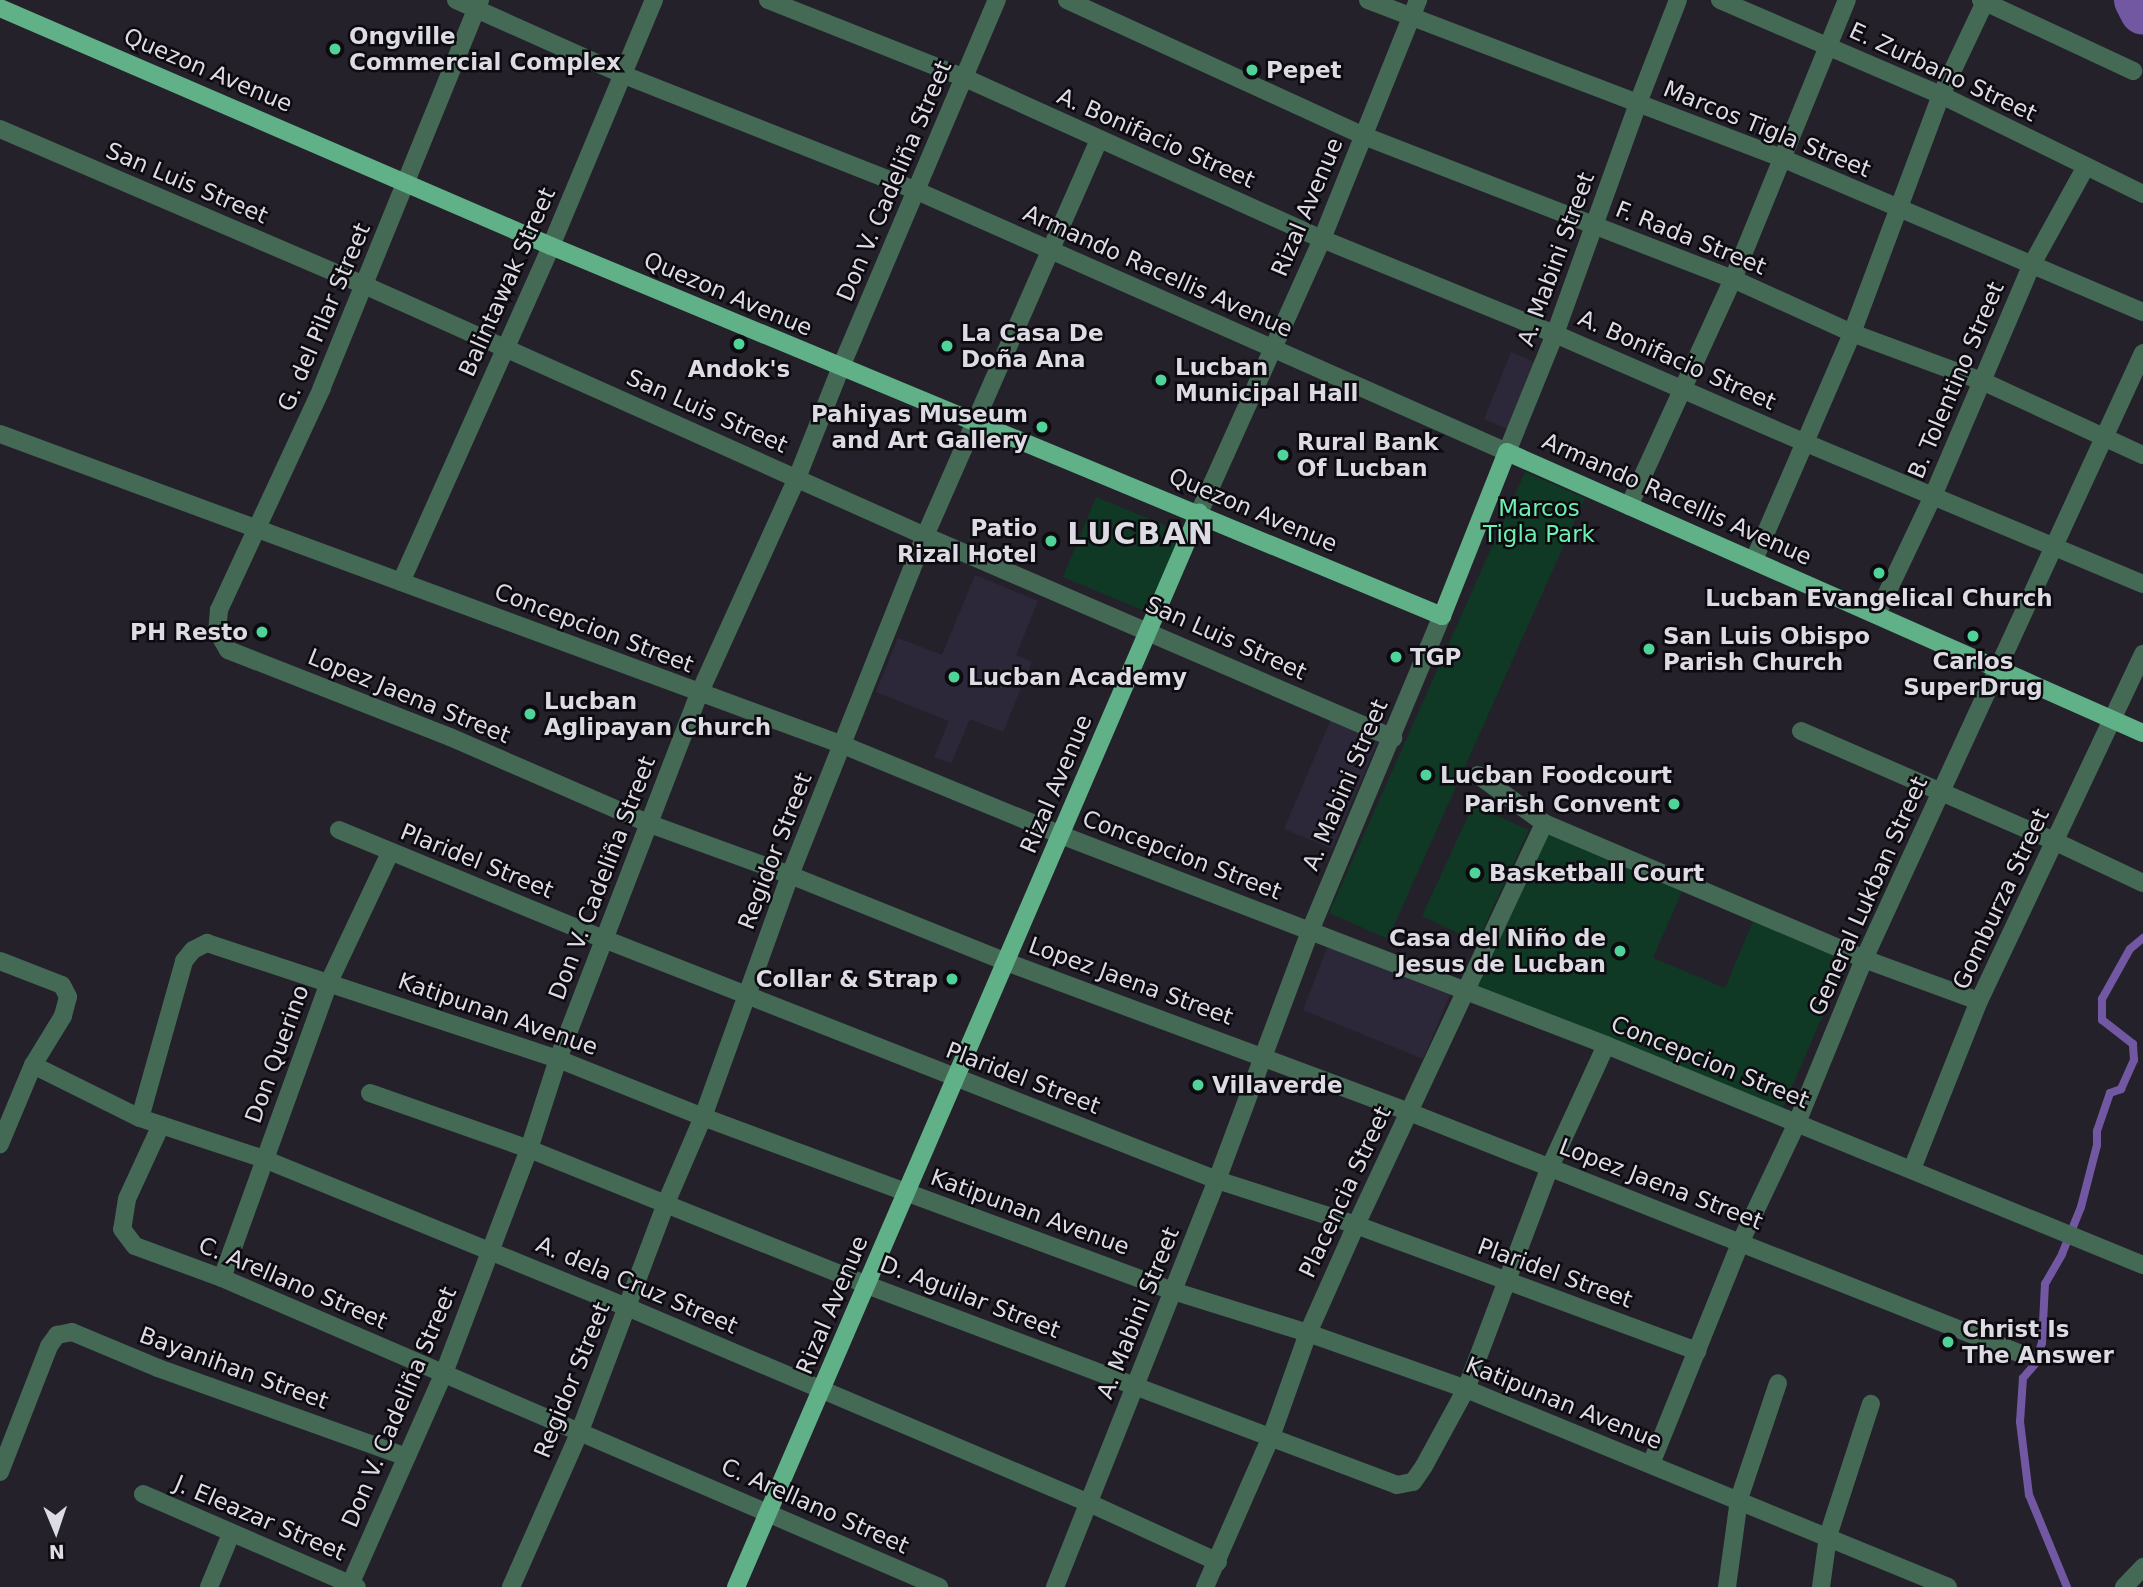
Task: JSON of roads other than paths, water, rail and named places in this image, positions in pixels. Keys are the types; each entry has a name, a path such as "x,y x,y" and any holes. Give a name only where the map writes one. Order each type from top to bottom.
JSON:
{"main road":[{"name":"Quezon Avenue","path":"0,8 551,246 1442,616"},
{"name":"Armando Racellis Avenue","path":"1507,452 2143,733"},
{"name":"A. Mabini Street","path":"1442,616 1507,452"},
{"name":"Rizal Avenue","path":"736,1587 1199,513"}],"street":[{"name":"Armando Racellis Avenue","path":"456,0 478,4 624,75 917,191 1507,452"},
{"name":"Balintawak Street","path":"401,582 504,346 551,246 654,0"},
{"name":"A. Bonifacio Street","path":"768,0 965,78 1322,239 1555,334 1805,443 2143,584"},
{"name":"Don V. Cadeliña Street","path":"352,1586 444,1373 529,1149 558,1059 699,694 797,478 841,367 997,0"},
{"name":"F. Rada Street","path":"1067,0 1364,136 1733,279 1852,333 1982,381 2143,455"},
{"name":"Marcos Tigla Street","path":"1368,0 1415,8 1638,103 1784,159 2143,312"},
{"name":"A. Mabini Street","path":"1507,452 1596,226 1638,103 1678,0"},
{"name":"E. Zurbano Street","path":"1720,0 1941,95 2143,194"},
{"path":"1629,506 1733,279 1847,0"},
{"path":"1754,560 1852,333 1941,95 1983,1 2133,71"},
{"name":"G. del Pilar Street","path":"228,650 216,631 219,610 259,529 364,285 478,4"},
{"name":"Rizal Avenue","path":"1199,513 1322,239 1415,8"},
{"name":"San Luis Street","path":"0,130 504,346 925,536 1149,630 1393,738"},
{"name":"Regidor Street","path":"511,1587 580,1431 666,1203 703,1117 790,875 925,536 1099,139"},
{"name":"B. Tolentino Street","path":"1877,614 1933,496 2032,266 2085,167"},
{"name":"General Lukban Street","path":"1651,1464 1741,1241 1796,1125 1864,959 2143,353"},
{"name":"Concepcion Street","path":"0,434 843,745 1061,835 1606,1045 2143,1265"},
{"name":"A. Mabini Street","path":"1055,1587 1217,1180 1310,931 1442,616"},
{"name":"Lopez Jaena Street","path":"228,650 450,737 650,824 790,875 1006,962 1409,1112 2019,1353"},
{"name":"Gomburza Street","path":"1912,1169 1979,1001 2054,841 2115,720 2143,654"},
{"path":"1801,731 2054,841 2143,883"},
{"path":"1478,775 1544,823 1864,959 1979,1001"},
{"name":"Placencia Street","path":"1205,1587 1271,1437 1308,1333 1463,992 1544,823"},
{"name":"Plaridel Street","path":"339,830 604,939 1217,1180 1356,1225 1698,1351"},
{"name":"Don Querino","path":"222,1278 329,982 390,853"},
{"name":"Katipunan Avenue","path":"140,1118 184,961 193,950 207,943 558,1059 703,1117 1173,1291 1308,1333 1466,1389 1740,1499 1939,1585"},
{"path":"0,961 62,985 68,997 64,1016 33,1065 0,1144"},
{"path":"1466,1389 1550,1167 1606,1045"},
{"name":"A. dela Cruz Street","path":"33,1065 140,1118 264,1159 490,1250 1087,1502 1218,1562"},
{"name":"D. Aguilar Street","path":"370,1093 529,1149 867,1285 1397,1485 1413,1482 1466,1389"},
{"name":"C. Arellano Street","path":"161,1125 127,1199 122,1229 135,1246 222,1278 939,1587"},
{"name":"Bayanihan Street","path":"0,1472 49,1346 57,1335 72,1332 158,1368 407,1457"},
{"path":"1727,1587 1740,1499 1778,1383"},
{"path":"1821,1587 1828,1536 1871,1404"},
{"name":"J. Eleazar Street","path":"143,1494 352,1586"},
{"path":"209,1587 231,1534"},
{"path":"2124,1587 2143,1567"}],"waterway":[{"path":"2137,0 2143,12"},
{"path":"2067,1587 2029,1495 2020,1422 2023,1378 2035,1364 2042,1343 2045,1284 2062,1254 2081,1207 2097,1145 2097,1131 2110,1093 2121,1089 2134,1060 2133,1044 2102,1020 2102,999 2130,949 2143,938"}],"place":[{"name":"Ongville Commercial Complex","path":"335,49"},
{"name":"Pepet","path":"1252,70"},
{"name":"Andok's","path":"739,344"},
{"name":"La Casa De Doña Ana","path":"947,346"},
{"name":"Lucban Municipal Hall","path":"1161,380"},
{"name":"Pahiyas Museum and Art Gallery","path":"1042,427"},
{"name":"Rural Bank Of Lucban","path":"1283,455"},
{"name":"Patio Rizal Hotel","path":"1051,541"},
{"name":"Lucban Evangelical Church","path":"1879,573"},
{"name":"PH Resto","path":"262,632"},
{"name":"Carlos SuperDrug","path":"1973,636"},
{"name":"San Luis Obispo Parish Church","path":"1649,649"},
{"name":"TGP","path":"1396,657"},
{"name":"Lucban Academy","path":"954,677"},
{"name":"Lucban Aglipayan Church","path":"530,714"},
{"name":"Lucban Foodcourt","path":"1426,775"},
{"name":"Parish Convent","path":"1674,804"},
{"name":"Basketball Court","path":"1475,873"},
{"name":"Casa del Niño de Jesus de Lucban","path":"1620,951"},
{"name":"Collar & Strap","path":"952,979"},
{"name":"Villaverde","path":"1198,1085"},
{"name":"Christ Is The Answer","path":"1948,1342"}],"district":[{"name":"LUCBAN","path":"1141,534"}],"park label":[{"name":"Marcos Tigla Park","path":"1539,521"}]}
